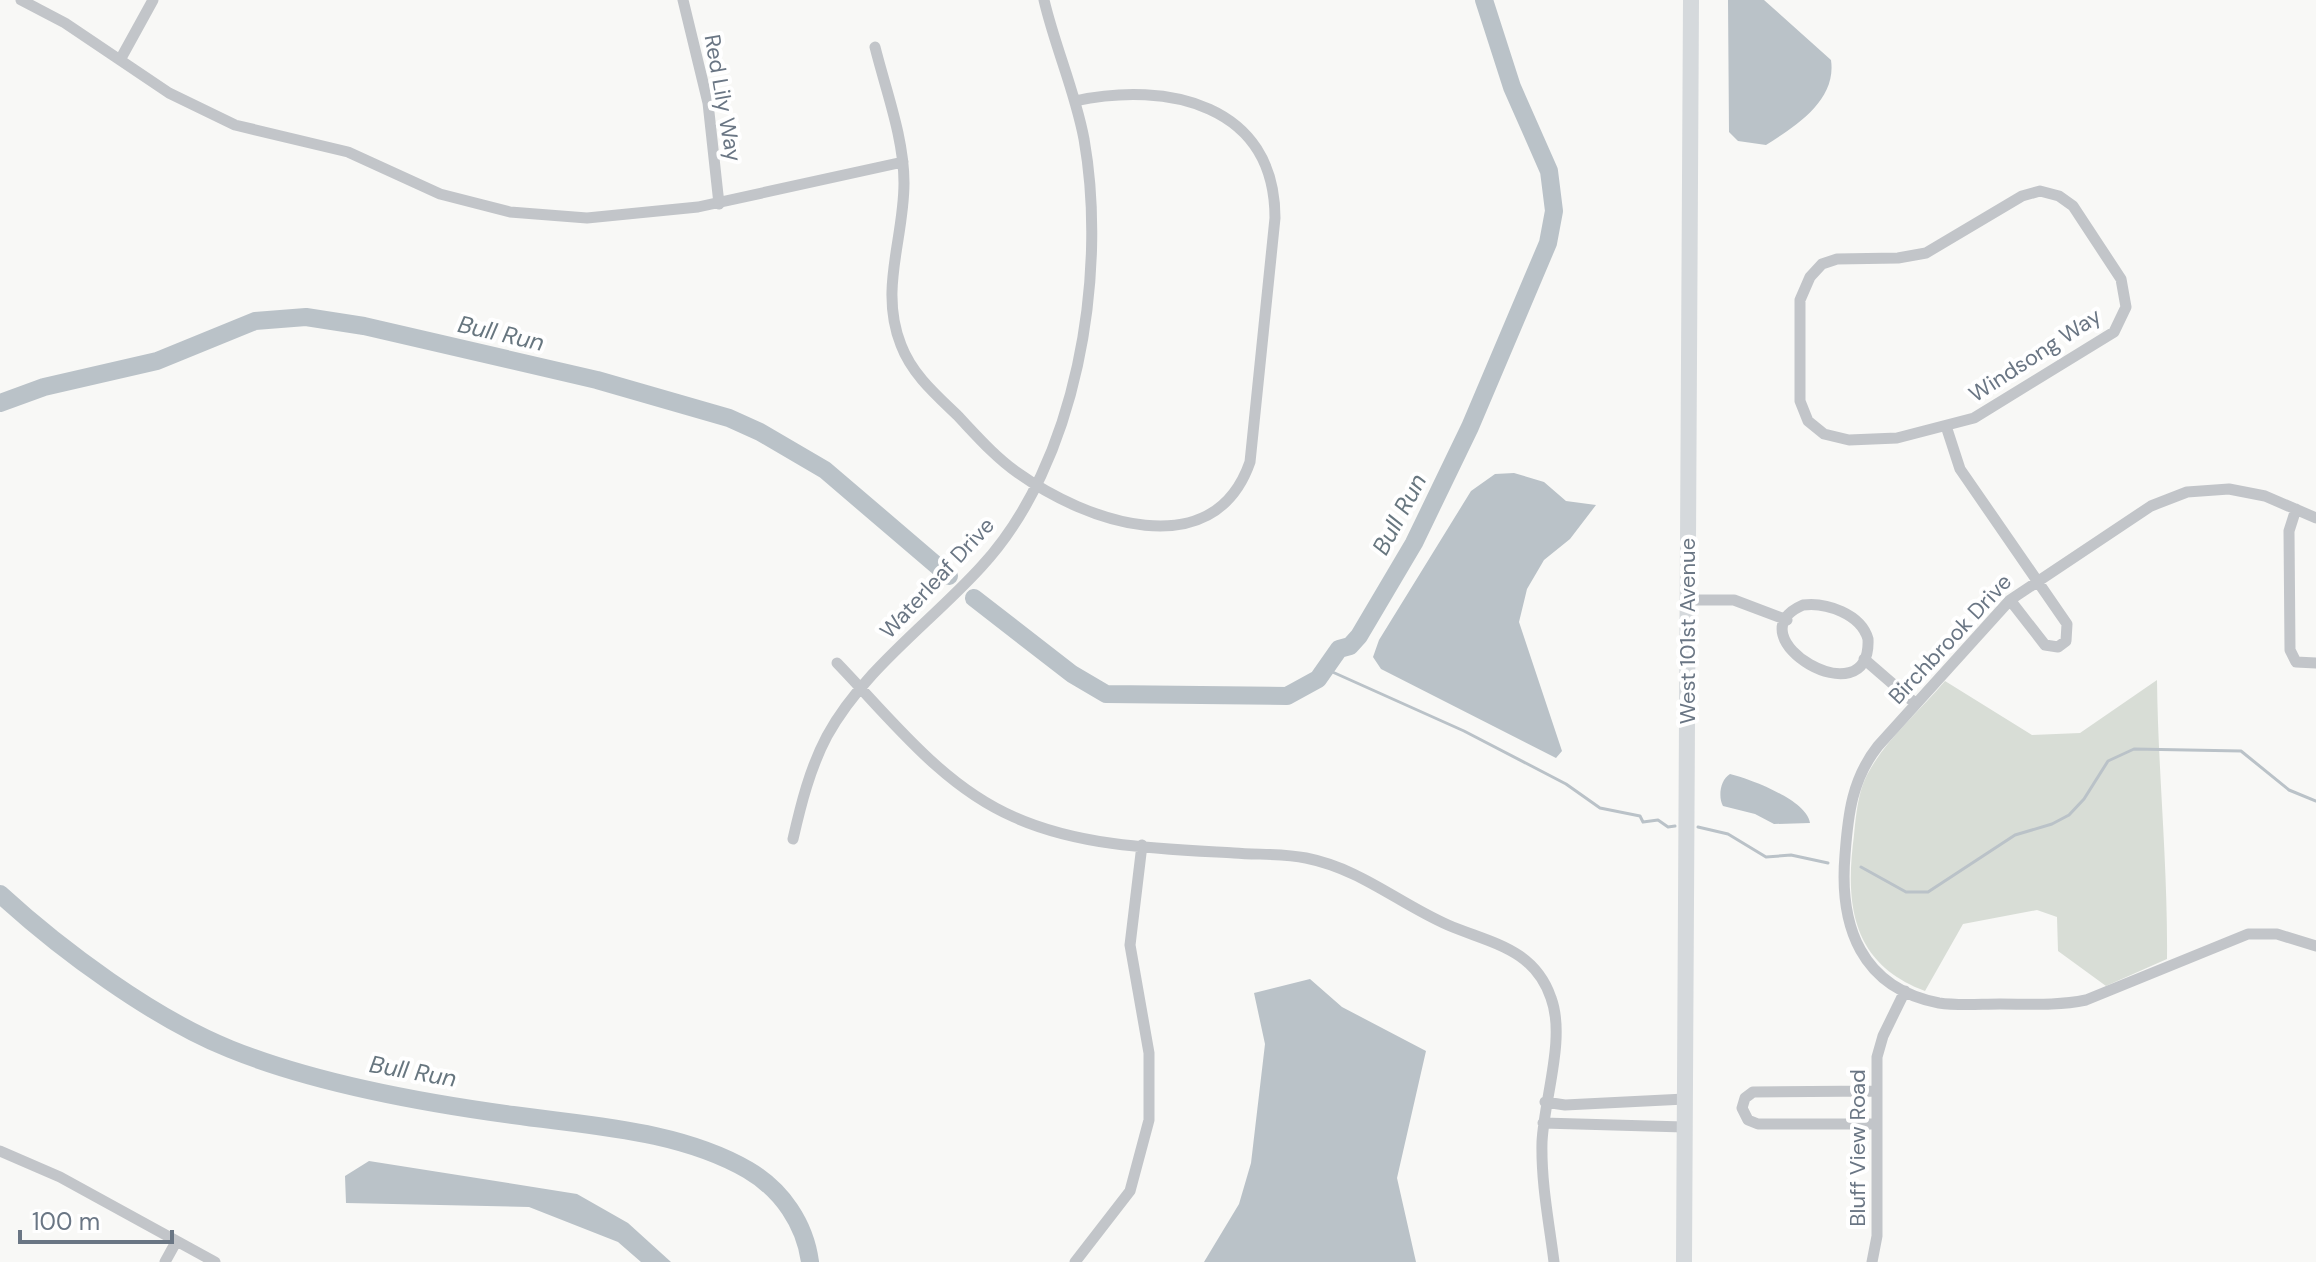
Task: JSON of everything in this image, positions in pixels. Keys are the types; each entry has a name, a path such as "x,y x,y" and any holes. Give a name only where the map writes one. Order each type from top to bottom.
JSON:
{"street":[{"path":"21,0 65,23 169,93 235,125 348,152 440,194 476,205 530,214 587,218 719,204 903,162"},
{"path":"120,60 153,0"},
{"name":"Red Lily Way","path":"683,0 708,103 719,204"},
{"name":"Waterleaf Drive","path":"793,839 821,748 861,687 982,566 1009,533 1037,485 1068,400 1087,291 1091,209 1087,159 1075,101 1044,0"},
{"name":"West 101st Avenue","path":"1684,1262 1691,0"},
{"path":"875,47 903,162 904,190 890,292 900,343 928,386 1000,459 1037,485 1068,501 1146,526 1185,525 1214,512 1237,489 1250,462 1275,218 1271,181 1259,151 1228,119 1190,101 1137,94 1075,101"},
{"name":"Windsong Way","path":"2050,192 2067,200 2121,279 2126,307 2119,325 2107,338 1998,407 1946,426 1897,438 1849,440 1833,438 1815,428 1803,414 1800,401 1800,300 1810,277 1828,261 1908,257 1926,253 2022,196 2050,192"},
{"path":"1946,426 1960,469 2068,626 2065,643 2055,647 2045,645 2010,600"},
{"name":"Birchbrook Drive","path":"1905,991 1875,969 1858,947 1844,914 1842,880 1848,812 1859,775 1878,746 2010,600 2037,579 2151,506 2187,492 2239,490 2316,518"},
{"path":"2296,509 2289,531 2290,650 2296,662 2316,663"},
{"path":"1687,600 1734,600 1787,620"},
{"path":"1813,604 1852,617 1866,633 1868,645 1864,659 1853,669 1841,673 1800,660 1786,646 1787,620 1798,607 1813,604"},
{"path":"1864,659 1916,704"},
{"path":"837,663 947,774 998,810 1068,835 1142,845 1293,856 1327,863 1372,880 1440,921 1513,949 1540,976 1554,1006 1556,1036 1543,1123 1544,1191 1554,1262"},
{"path":"1075,1262 1130,1191 1149,1120 1149,1053 1130,945 1142,845"},
{"path":"1905,991 1949,1004 2068,1004 2110,992 2240,936 2269,933 2316,946"},
{"name":"Bluff View Road","path":"1872,1262 1877,1236 1875,1091 1880,1045 1905,991"},
{"path":"1875,1091 1753,1092 1745,1098 1742,1108 1748,1120 1758,1124 1875,1124"},
{"path":"1545,1102 1565,1105 1685,1099"},
{"path":"1543,1123 1684,1127"},
{"path":"0,1151 60,1177 215,1262"},
{"path":"165,1262 176,1242"}],"shaded area":[{"path":"1728,0 1764,0 1831,60 1831,75 1820,100 1800,121 1766,145 1738,141 1729,132"},
{"path":"1514,473 1544,482 1566,501 1596,505 1570,539 1544,560 1527,589 1519,622 1562,751 1556,758 1381,669 1373,657 1379,640 1471,491 1495,474"},
{"path":"2157,680 2167,959 2106,986 2058,951 2057,917 2037,910 1963,924 1925,991 1881,965 1858,928 1853,907 1851,860 1859,796 1874,762 1945,681 2032,735 2080,733"},
{"path":"1730,774 1789,799 1807,814 1810,823 1774,824 1755,814 1723,806 1721,789"},
{"path":"1310,979 1342,1007 1426,1051 1397,1178 1416,1262 1204,1262 1239,1204 1251,1163 1265,1044 1254,993"},
{"path":"369,1161 577,1194 628,1223 671,1262 641,1262 618,1242 529,1207 346,1203 345,1176"}],"waterway":[{"name":"Bull Run","path":"974,598 1072,674 1106,694 1287,696 1318,679 1339,649 1350,646 1359,636 1414,543 1470,427 1548,243 1554,211 1549,171 1512,87 1484,0"},
{"name":"Bull Run","path":"0,403 44,387 157,361 255,321 306,317 364,326 597,380 729,418 760,432 825,470 949,576"},
{"path":"1328,670 1464,731 1566,784 1600,808 1640,816 1643,822 1658,820 1668,827 1675,826"},
{"path":"1861,867 1906,892 1928,892 2015,835 2052,824 2069,815 2084,799 2108,761 2134,749 2241,751 2289,790 2316,801"},
{"path":"1698,827 1728,834 1766,857 1791,855 1828,863"},
{"name":"Bull Run","path":"0,894 109,981 170,1020 230,1049 333,1082 406,1098 634,1132 693,1146 721,1157 760,1178 781,1198 803,1234 810,1262"}]}
